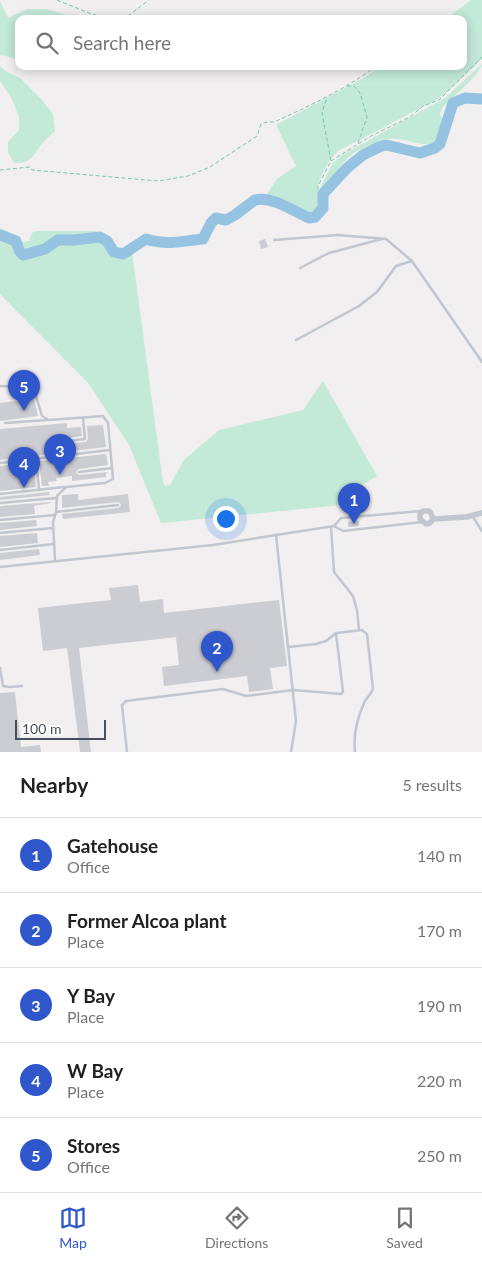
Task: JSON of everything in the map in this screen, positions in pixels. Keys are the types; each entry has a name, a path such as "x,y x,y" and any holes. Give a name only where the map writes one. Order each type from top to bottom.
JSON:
{"street":[{"path":"433,518 430,512 423,511 420,516 422,522 428,524 433,518 472,516 482,513"}],"lane":[{"path":"274,240 338,234 386,238 412,261 482,362"},
{"path":"300,268 328,253 386,238"},
{"path":"296,340 360,306 377,292 396,266 412,261"},
{"path":"0,386 25,387 34,390 42,416 49,420"},
{"path":"0,494 105,483 113,479 108,423 103,416 5,423"},
{"path":"68,441 86,439 83,418"},
{"path":"0,463 110,450"},
{"path":"36,459 39,490"},
{"path":"80,472 112,468"},
{"path":"55,561 53,528 56,498 66,487"},
{"path":"0,503 56,498"},
{"path":"0,520 118,505"},
{"path":"359,630 357,610 353,596 334,572 332,527 341,518 423,511"},
{"path":"472,516 482,531"},
{"path":"0,568 213,545 332,527 343,531 422,522"},
{"path":"0,533 53,528"},
{"path":"276,535 296,721 291,752"},
{"path":"0,550 54,544"},
{"path":"289,647 321,643 336,634 359,630 365,631 367,634 374,682 371,695 365,700 356,728 354,736 355,752"},
{"path":"127,752 122,705 126,701 223,689 246,696 293,690 338,695 343,692 336,634"},
{"path":"0,668 3,686 22,686"}],"path":[{"path":"57,0 93,15"},
{"path":"131,15 149,0"},
{"path":"318,190 318,186 331,161 358,144 410,117 423,106 439,100 482,58"},
{"path":"0,170 26,169 30,167 32,170 158,181 188,176 210,167 257,136 261,124 274,122 328,96 371,70"},
{"path":"347,86 354,86 360,94 367,116 358,144"},
{"path":"328,96 322,113 331,161"}],"green space":[{"path":"471,0 482,0 482,59 438,99 338,151 324,169 317,190 319,190 333,163 342,155 445,98 482,64 471,80 442,108 440,114 446,128 441,137 429,144 385,139 352,154 333,178 317,210 312,212 299,210 267,194 277,179 296,166 276,125 375,70 467,70 467,15 451,15"},
{"path":"0,1 8,18 27,9 46,9 67,15 15,15 15,59 0,56"},
{"path":"0,66 5,71 20,78 53,114 55,131 32,157 24,162 14,163 8,152 8,142 19,130 19,117 12,99 0,81"},
{"path":"0,228 14,235 20,243 29,241 32,233 36,231 94,231 109,236 117,247 125,248 131,244 163,483 165,486 170,485 184,460 219,430 303,410 323,381 377,476 357,488 352,504 161,523 129,445 89,384 0,294"}],"building":[{"path":"265,239 268,247 261,249 259,241"},
{"path":"34,399 38,416 0,421 0,403"},
{"path":"67,423 67,428 81,427 82,436 67,438 65,442 68,444 86,442 88,439 87,426 103,425 106,447 0,460 0,429"},
{"path":"106,454 108,465 79,469 76,472 79,475 108,472 106,477 72,481 72,476 56,478 57,481 48,482 49,486 42,486 39,461"},
{"path":"33,462 36,487 0,491 0,466"},
{"path":"49,492 50,495 0,500 0,497"},
{"path":"78,494 78,500 128,494 130,512 63,519 62,514 118,508 121,506 118,502 62,508 62,495"},
{"path":"51,502 34,506 35,514 0,517 0,506"},
{"path":"36,520 37,526 0,530 0,523"},
{"path":"359,521 359,526 348,527 348,522"},
{"path":"37,533 38,543 0,547 0,536"},
{"path":"39,549 40,555 0,560 0,553"},
{"path":"138,585 140,602 163,599 164,613 279,600 287,666 270,668 273,689 249,692 247,676 164,686 162,667 179,665 176,637 79,648 91,752 80,752 67,648 43,651 38,608 111,600 109,588"},
{"path":"15,692 21,747 40,745 41,752 0,752 0,693"}],"waterway":[{"path":"0,235 16,241 23,255 45,249 58,240 100,237 107,241 114,252 123,254 146,239 168,243 203,239 211,223 216,218 226,220 255,200 268,200 309,218 315,217 323,208 323,194 347,168 363,155 386,145 420,153 435,148 440,144 453,103 465,98 482,99"}],"place":[{"name":"Stores","path":"24,411"},
{"name":"Y Bay","path":"60,475"},
{"name":"W Bay","path":"24,488"},
{"name":"Gatehouse","path":"354,524"},
{"name":"Former Alcoa plant","path":"217,672"}]}
